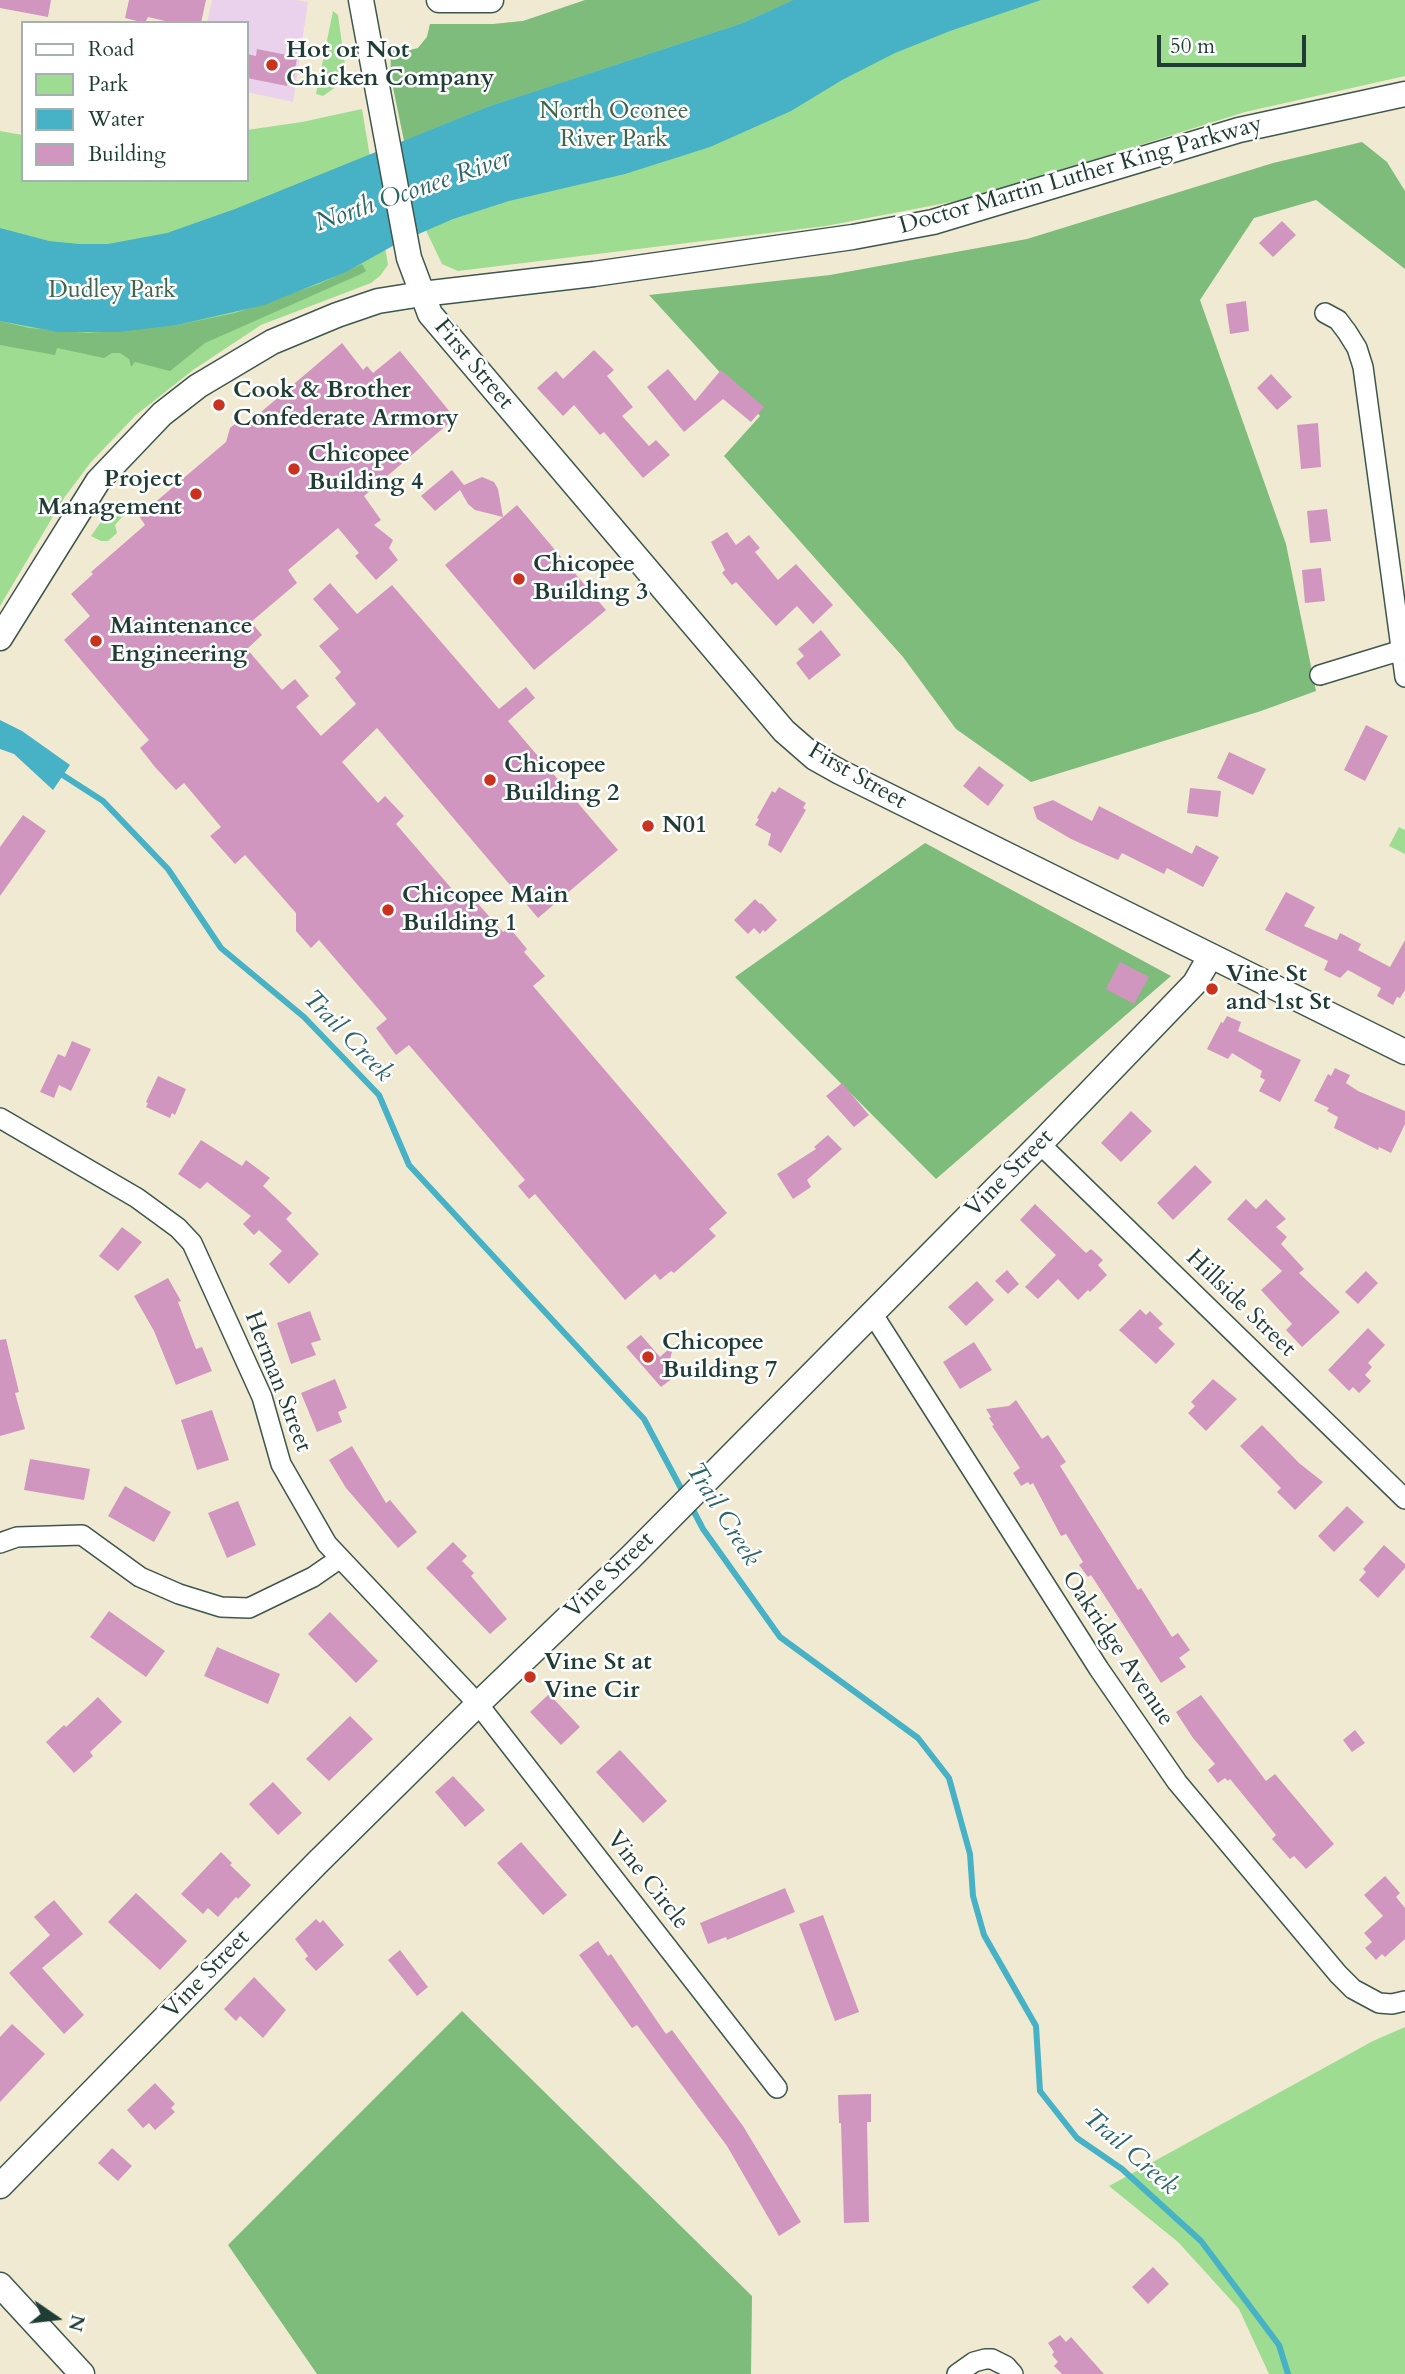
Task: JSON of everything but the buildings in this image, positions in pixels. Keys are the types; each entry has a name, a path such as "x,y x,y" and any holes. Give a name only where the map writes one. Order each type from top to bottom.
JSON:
{"street":[{"name":"First Street","path":"361,0 410,258 430,314 784,731 816,758 1405,1052"},
{"path":"439,0 491,0"},
{"name":"Doctor Martin Luther King Parkway","path":"0,638 98,481 162,414 198,386 272,342 378,301 594,274 853,237 933,222 1239,130 1405,94"},
{"path":"1325,313 1338,320 1347,332 1357,348 1363,367 1405,677"},
{"path":"1320,675 1403,650"},
{"name":"Vine Street","path":"0,2186 317,1863 630,1558 727,1457 1040,1144 1195,983 1210,957"},
{"name":"Herman Street","path":"0,1118 137,1198 178,1228 192,1243 262,1397 281,1464 327,1544 478,1704"},
{"name":"Hillside Street","path":"1040,1144 1405,1499"},
{"name":"Oakridge Avenue","path":"872,1313 1099,1669 1177,1782 1353,1989 1379,2003 1405,2001"},
{"path":"0,1543 17,1537 82,1535 140,1577 179,1594 221,1607 249,1608 302,1583 340,1559"},
{"name":"Vine Circle","path":"478,1704 777,2088"},
{"path":"0,2285 82,2374"},
{"path":"957,2374 974,2362 992,2359 1006,2366 1013,2374"}],"shaded area":[{"path":"212,0 308,2 293,102 248,92 248,21 207,21"}],"green space":[{"path":"585,0 793,0 743,23 487,107 404,141 390,73 392,49 407,51 418,48 427,37 430,24 523,21"},
{"name":"North Oconee River Park","path":"598,0 1405,0 1405,76 1245,112 972,198 826,226 458,271 442,264 420,218 390,59 392,49 407,51 418,48 427,37 430,24 523,21"},
{"path":"333,11 338,15 347,79 323,96 316,94"},
{"name":"Dudley Park","path":"362,109 388,265 371,283 261,325 193,370 136,415 91,462 64,498 0,606 0,131 21,135 21,182 248,182 248,130"},
{"path":"1362,142 1387,162 1405,191 1405,269 1316,200 1254,218 1200,300 1286,544 1316,691 1261,711 1031,782 956,729 903,657 724,456 760,416 649,295 830,275 1027,239 1273,163"},
{"path":"362,264 366,271 361,274 205,343 170,371 135,362 131,367 129,359 120,353 112,353 104,358 57,348 55,355 0,345 0,321 29,328 88,333 177,325 235,313 319,284"},
{"path":"115,506 123,516 115,525 117,533 108,541 91,536 109,510"},
{"path":"1399,827 1405,830 1405,854 1389,846"},
{"path":"925,843 1171,976 936,1179 735,977"},
{"path":"462,2011 752,2296 751,2374 317,2374 228,2245"},
{"path":"1405,2027 1405,2374 1269,2374 1239,2309 1178,2242 1109,2186 1373,2041"}],"water":[{"name":"North Oconee River","path":"793,0 1041,0 895,53 842,80 791,111 710,147 625,174 509,201 453,219 398,243 346,272 264,305 177,325 118,332 58,332 0,321 0,228 49,241 79,244 108,244 167,233 235,209 487,107 743,23"},
{"path":"0,720 22,731 70,765 53,790 14,754 0,749"}],"waterway":[{"name":"Trail Creek","path":"58,772 103,801 168,869 221,948 304,1017 379,1095 409,1165 644,1419 684,1494"},
{"name":"Trail Creek","path":"691,1506 703,1529 780,1637 918,1738 949,1778 970,1854 973,1896 984,1935 1036,2026 1040,2091 1077,2138 1122,2169 1201,2241 1279,2345 1288,2374"}],"place":[{"name":"Hot or Not Chicken Company","path":"272,65"},
{"name":"Cook & Brother Confederate Armory","path":"219,405"},
{"name":"Chicopee Building 4","path":"294,469"},
{"name":"Project Management","path":"196,494"},
{"name":"Chicopee Building 3","path":"519,579"},
{"name":"Maintenance Engineering","path":"96,641"},
{"name":"Chicopee Building 2","path":"490,780"},
{"name":"N01","path":"648,826"},
{"name":"Chicopee Main Building 1","path":"388,910"},
{"name":"Vine St and 1st St","path":"1212,989"},
{"name":"Chicopee Building 7","path":"648,1357"},
{"name":"Vine St at Vine Cir","path":"530,1677"}]}
